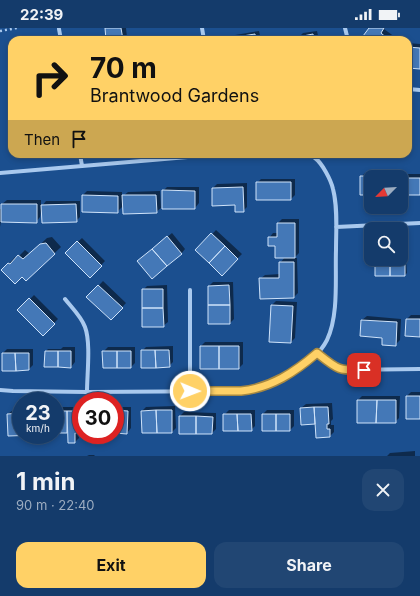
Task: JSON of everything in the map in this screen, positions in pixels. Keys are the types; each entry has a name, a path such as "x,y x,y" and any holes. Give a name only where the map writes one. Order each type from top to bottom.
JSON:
{"street":[{"path":"59,29 60,36"},
{"path":"81,158 82,166"},
{"path":"0,173 175,158"},
{"path":"0,390 87,392 237,391 249,390 266,385 291,373 317,353 327,340 335,305 335,202 333,189 324,169 315,159"},
{"path":"336,227 420,223"},
{"path":"190,290 190,391"},
{"path":"65,299 81,319 86,332 87,392"},
{"path":"317,353 333,366 343,370 420,369"}],"path":[{"path":"0,31 17,28"}],"building":[{"path":"105,28 121,28 122,36 106,36"},
{"path":"369,28 384,28 381,33 384,36 363,36"},
{"path":"255,34 255,36 242,36"},
{"path":"313,34 313,36 303,36"},
{"path":"412,47 420,48 420,69 412,68"},
{"path":"360,176 364,176 364,195 360,195"},
{"path":"408,178 420,178 420,195 408,195"},
{"path":"256,182 291,182 291,200 256,200"},
{"path":"243,187 244,212 235,212 235,205 212,206 212,188"},
{"path":"162,190 195,191 195,209 162,209"},
{"path":"82,195 118,196 118,213 82,212"},
{"path":"122,195 156,195 157,213 123,214"},
{"path":"1,204 37,204 37,223 1,222"},
{"path":"76,204 77,222 42,223 41,205"},
{"path":"277,223 295,223 295,258 275,258 275,246 268,246 268,237 277,237"},
{"path":"211,233 225,246 209,263 195,250"},
{"path":"167,236 182,254 167,266 152,249"},
{"path":"77,241 102,266 90,278 65,253"},
{"path":"46,243 55,254 26,281 22,277 15,284 1,270 8,263 10,264 18,255 23,259 40,244"},
{"path":"225,246 238,259 222,276 209,263"},
{"path":"152,249 167,266 152,279 137,261"},
{"path":"279,262 294,262 294,298 260,299 259,278 279,278"},
{"path":"375,266 390,266 390,276 375,276"},
{"path":"390,266 405,266 405,276 390,276"},
{"path":"98,285 123,308 111,320 86,297"},
{"path":"229,285 230,305 208,305 208,286"},
{"path":"142,289 163,289 163,308 142,308"},
{"path":"29,298 55,324 43,336 17,310"},
{"path":"208,305 230,305 230,324 208,324"},
{"path":"271,305 293,306 291,343 269,342"},
{"path":"142,308 163,308 164,327 142,327"},
{"path":"406,319 420,319 420,337 405,336"},
{"path":"361,320 397,322 396,346 382,345 382,338 360,336"},
{"path":"200,346 219,346 219,369 200,369"},
{"path":"219,346 239,346 239,369 219,369"},
{"path":"141,350 155,350 156,368 141,368"},
{"path":"155,350 169,350 170,367 156,368"},
{"path":"45,351 58,351 58,367 44,367"},
{"path":"58,351 71,351 71,368 58,367"},
{"path":"102,351 117,351 117,368 103,368"},
{"path":"117,351 131,351 131,368 117,368"},
{"path":"2,353 15,353 16,371 2,371"},
{"path":"15,353 29,353 29,370 16,371"},
{"path":"406,396 420,396 420,419 406,419"},
{"path":"357,400 377,400 376,423 357,423"},
{"path":"377,400 396,400 396,423 376,423"},
{"path":"314,407 328,407 329,424 327,424 327,429 330,429 330,437 316,438"},
{"path":"314,407 315,424 301,425 300,408"},
{"path":"156,410 157,433 142,433 141,411"},
{"path":"156,410 172,410 172,433 157,433"},
{"path":"64,411 67,411 67,433 64,433"},
{"path":"67,411 72,411 72,443 68,443"},
{"path":"124,411 128,411 127,434 124,434"},
{"path":"7,414 12,414 12,436 8,436"},
{"path":"223,414 237,414 238,431 223,431"},
{"path":"237,414 251,414 252,431 238,431"},
{"path":"262,414 276,414 276,431 262,431"},
{"path":"276,414 290,414 290,431 276,431"},
{"path":"179,416 196,416 196,434 179,434"},
{"path":"196,416 213,417 212,434 196,434"}],"route":[{"path":"190,391 241,391 266,385 291,373 317,353 338,369 364,370"}]}
